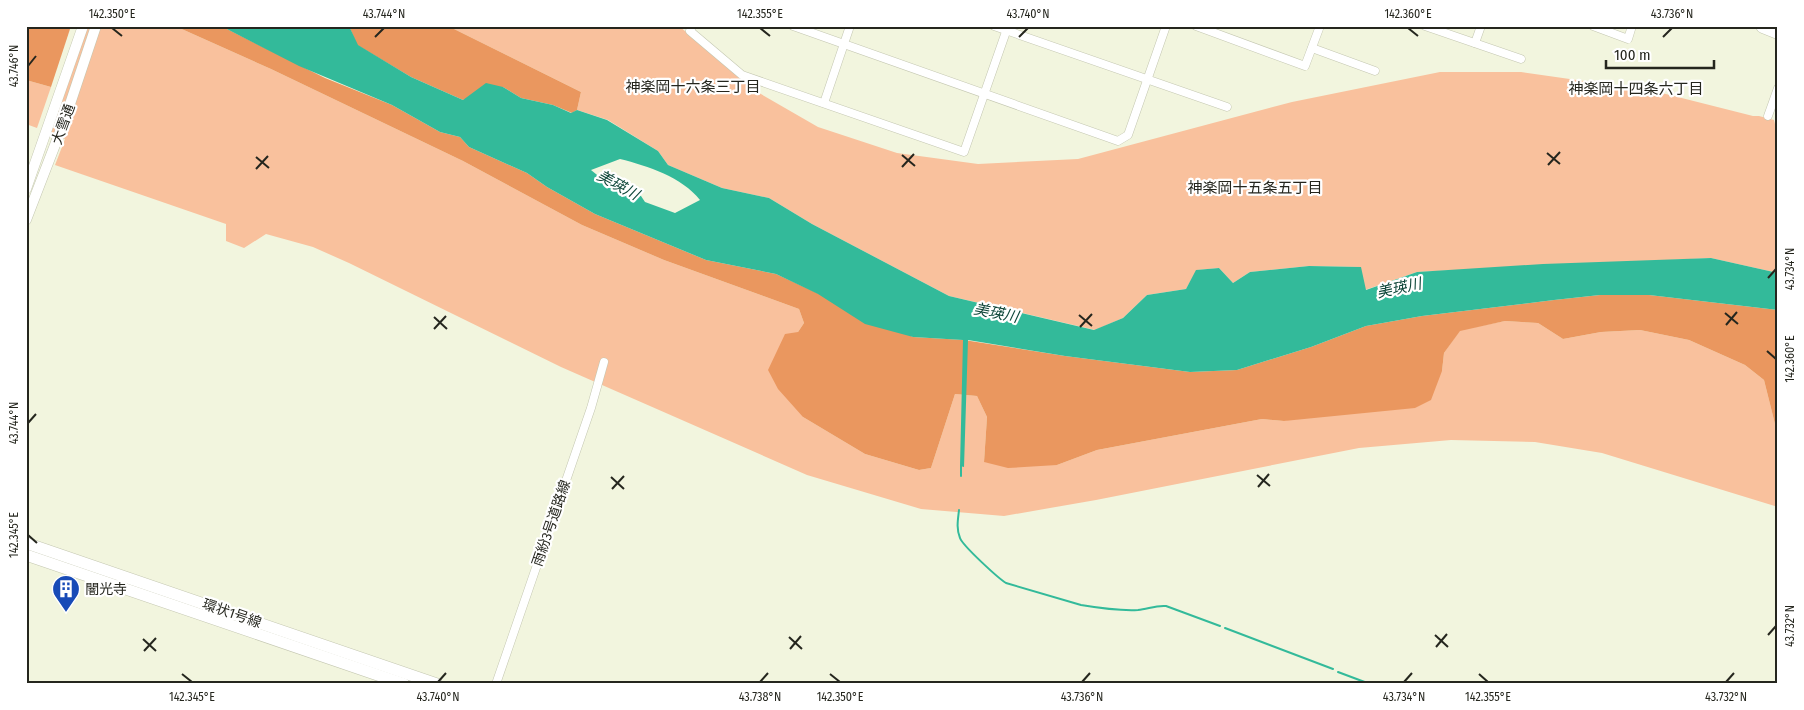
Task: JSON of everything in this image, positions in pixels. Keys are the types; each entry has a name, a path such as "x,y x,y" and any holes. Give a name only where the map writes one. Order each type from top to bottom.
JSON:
{"highway":[{"path":"1763,26 1778,32"}],"main road":[{"name":"環状1号線","path":"26,543 437,684"},
{"name":"環状1号線","path":"26,555 404,684"}],"street":[{"name":"大雪通","path":"26,189 82,26"},
{"name":"大雪通","path":"26,220 65,118 96,26"},
{"path":"692,26 690,31 742,75 964,152 1007,28"},
{"path":"793,26 1118,141 1128,135 1166,26"},
{"path":"824,103 850,26"},
{"path":"994,26 1007,28 1227,107"},
{"path":"1196,26 1306,66 1320,26"},
{"path":"1425,26 1521,59"},
{"path":"1475,43 1481,26"},
{"path":"1593,26 1628,38 1632,26"},
{"path":"1312,48 1375,71"},
{"path":"1768,116 1778,88"},
{"name":"雨紛3号道路線","path":"496,684 591,408 604,362"}],"shaded area":[{"path":"26,26 71,26 51,87 26,80"},
{"path":"87,26 175,26 271,69 463,161 582,225 664,260 799,309 804,323 798,332 803,417 865,454 919,470 931,468 955,394 977,396 987,417 984,462 1057,465 1097,450 1262,419 1284,421 1442,371 1444,353 1460,330 1505,321 1538,323 1563,339 1601,332 1640,330 1689,340 1745,365 1764,380 1777,432 1778,507 1602,453 1535,442 1451,440 1359,448 1096,500 1004,516 921,509 807,475 561,367 313,247 266,234 244,248 226,241 226,224 55,165 65,139 50,133"},
{"path":"175,26 221,26 325,78 392,105 440,132 460,137 469,147 527,173 547,187 595,214 706,260 776,274 913,337 964,340 1065,356 1190,372 1237,370 1311,347 1366,326 1422,316 1600,295 1649,295 1778,310 1778,453 1777,432 1764,380 1745,365 1689,340 1640,330 1601,332 1563,339 1538,323 1505,321 1460,331 1444,353 1442,371 1431,400 1415,408 1284,421 1262,419 1097,450 1057,465 1008,468 984,462 987,417 977,396 955,394 931,468 919,470 865,454 803,417 778,389 768,370 785,334 798,332 804,323 799,309 664,260 582,225 463,161 271,69"},
{"path":"349,26 448,26 581,92 577,110 572,113 553,105 521,98 503,87 463,100 411,77 357,45"},
{"path":"448,26 679,26 754,90 818,127 897,153 978,164 1078,159 1292,102 1440,72 1521,72 1654,91 1774,120 1776,128 1778,128 1778,273 1711,258 1417,272 1365,290 1360,267 1309,266 1250,272 1233,283 1219,268 1197,270 1186,289 1147,295 1123,318 1095,330 949,296 812,224 769,198 722,188 668,165 658,151 608,120 577,110 581,92"},
{"path":"26,80 51,87 37,128 26,124"}],"water":[{"name":"美瑛川","path":"221,26 349,26 358,45 411,77 463,100 486,83 503,87 521,98 553,105 571,113 577,110 607,120 658,151 668,165 722,188 769,198 812,224 949,296 1094,330 1123,318 1147,295 1186,289 1196,270 1219,268 1233,283 1250,272 1309,266 1361,267 1366,290 1417,272 1543,264 1711,258 1778,273 1778,310 1649,295 1600,295 1422,316 1366,326 1311,347 1237,370 1190,372 1065,356 968,340 964,467 960,466 963,340 913,337 865,324 818,294 776,274 706,260 595,214 547,187 527,173 469,147 460,137 440,132 392,105 299,66","holes":["620,159 653,169 674,179 693,192 700,200 675,213 645,202 641,196 617,180 602,179 591,170"]}],"waterway":[{"path":"961,466 961,476"},
{"path":"959,510 958,531 960,538 981,562 1006,583 1081,605 1117,610 1142,610 1166,606 1220,626"},
{"path":"1225,628 1333,669"},
{"path":"1338,672 1370,684"}],"place":[{"name":"闇光寺","path":"66,613"}],"district":[{"name":"神楽岡十六条三丁目","path":"693,87"},
{"name":"神楽岡十四条六丁目","path":"1636,89"},
{"name":"神楽岡十五条五丁目","path":"1255,188"}]}
